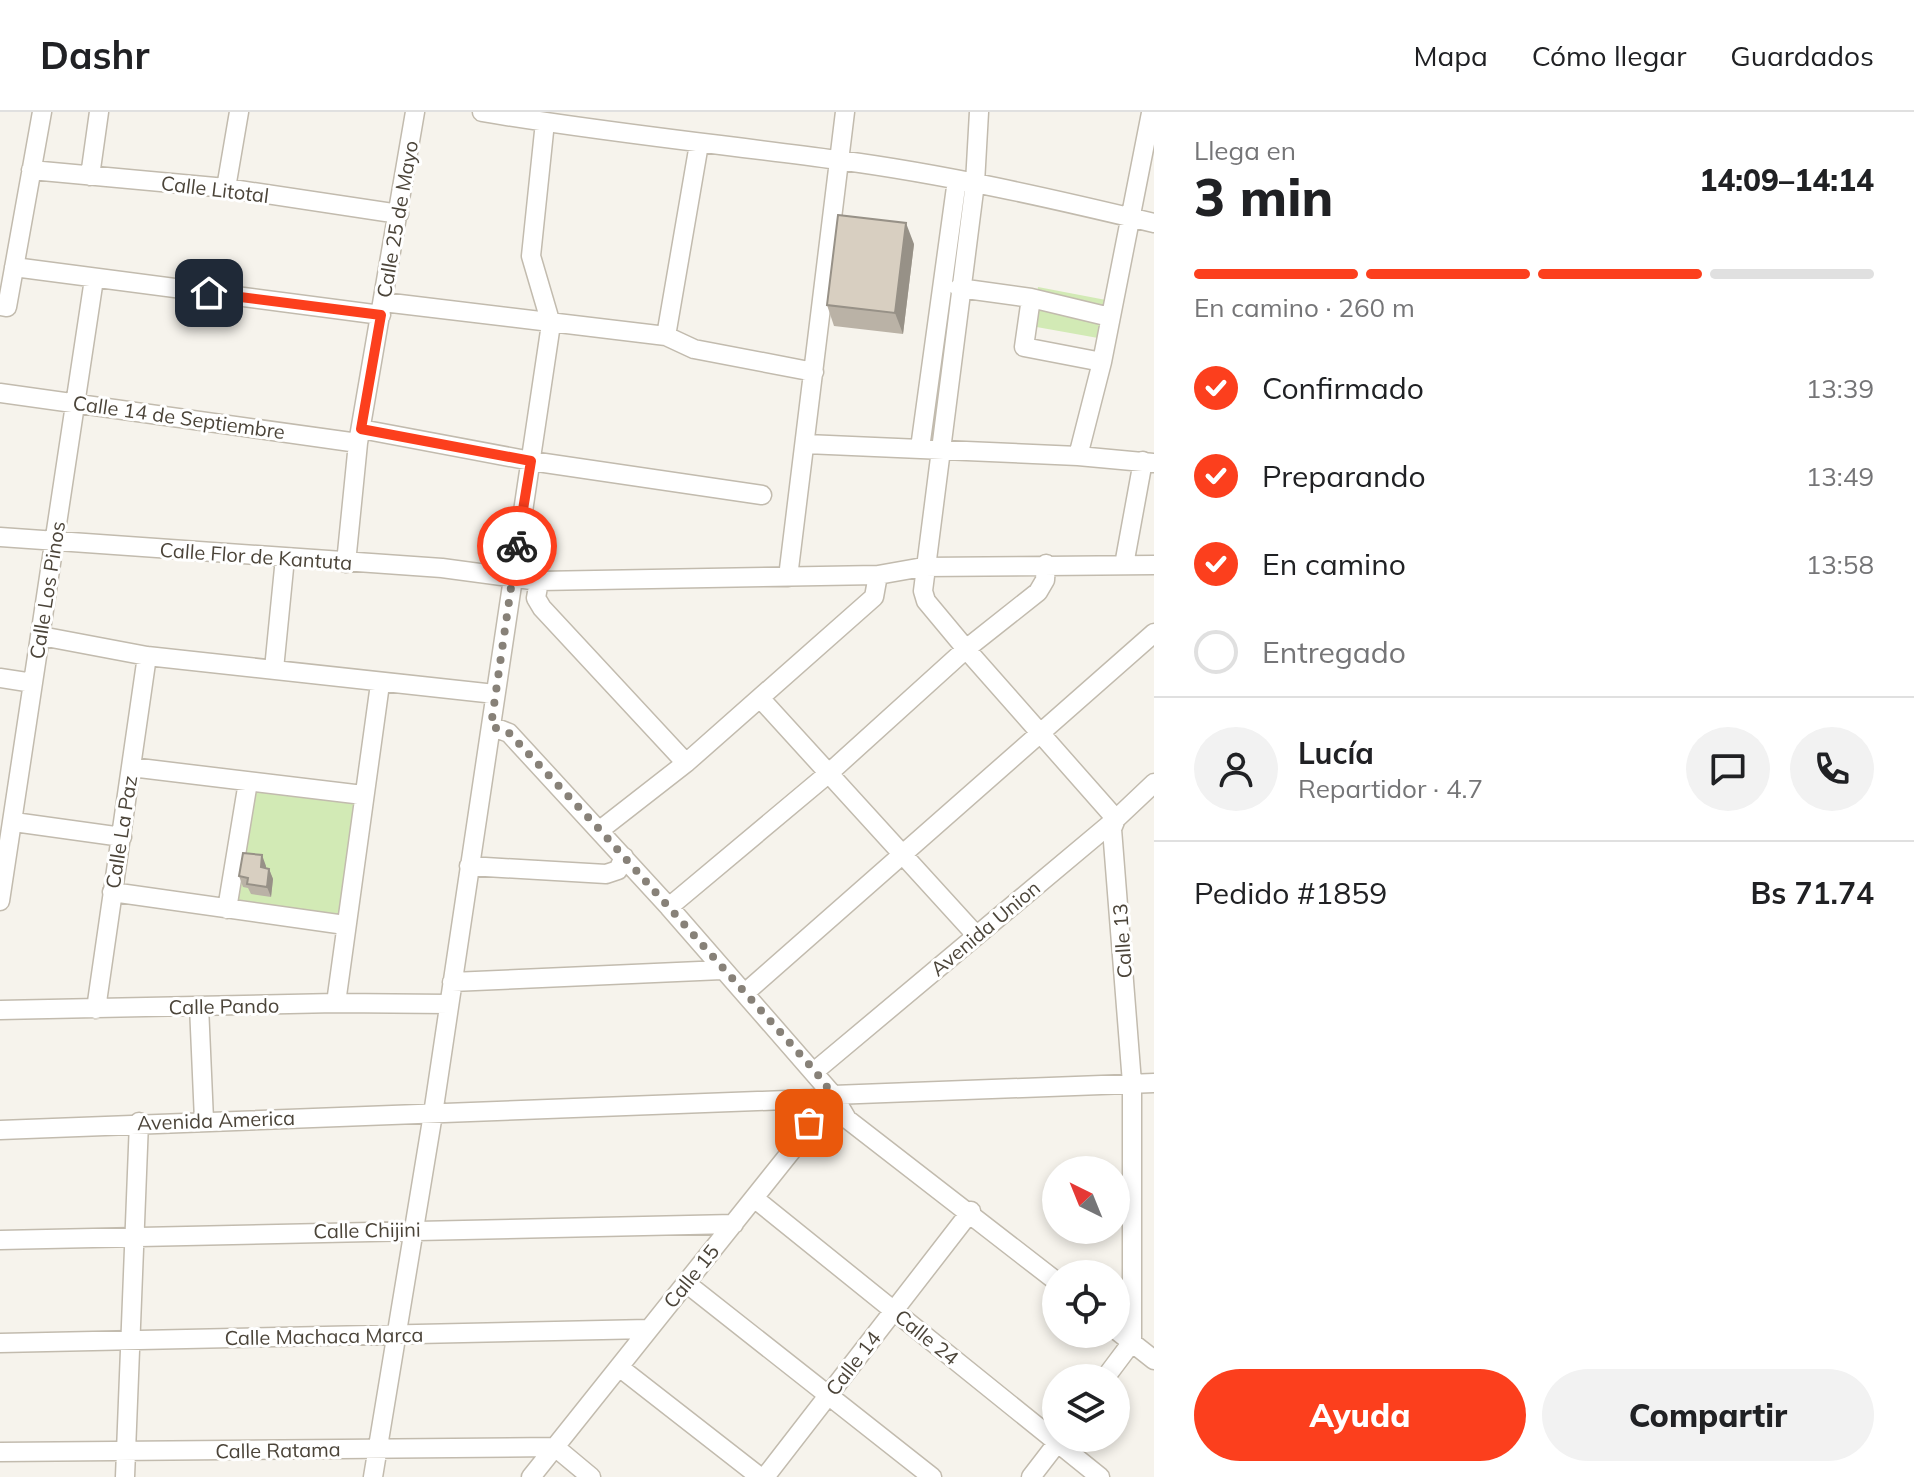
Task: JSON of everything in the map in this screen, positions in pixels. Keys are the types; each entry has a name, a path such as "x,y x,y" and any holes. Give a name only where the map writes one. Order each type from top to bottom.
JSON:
{"street":[{"path":"0,306 7,307 42,112"},
{"path":"90,176 99,112"},
{"path":"226,188 239,112"},
{"name":"Calle 25 de Mayo","path":"346,563 360,436 415,112"},
{"path":"482,112 699,144 840,160 966,182 1154,223"},
{"path":"788,577 845,112"},
{"path":"979,112 966,182 929,448 923,567 926,601 1116,819"},
{"path":"1078,456 1102,362 1151,113"},
{"path":"373,1477 433,1114 551,324 531,256 545,122"},
{"path":"666,336 699,144"},
{"name":"Calle Litotal","path":"31,170 226,188 399,214"},
{"path":"929,448 959,288 966,182"},
{"path":"14,267 94,279 666,336 694,349 814,372"},
{"name":"Calle Los Pinos","path":"0,901 78,401 94,279"},
{"path":"959,288 1031,298 1110,317"},
{"path":"1031,298 1024,347 1102,362"},
{"name":"Calle 14 de Septiembre","path":"0,393 360,436 762,495"},
{"path":"806,444 929,448 1148,462 1124,565"},
{"name":"Calle Flor de Kantuta","path":"0,537 511,576 539,581 878,575 923,567 1154,565"},
{"path":"274,669 285,558"},
{"path":"669,907 829,773 966,649 1038,592 1045,580 1046,564"},
{"path":"600,830 686,763 874,597 878,575"},
{"path":"539,581 536,598 542,608 686,763"},
{"path":"745,993 1042,736 1154,633"},
{"path":"41,636 147,656 380,684 495,694"},
{"name":"Calle La Paz","path":"96,1009 147,656"},
{"path":"0,678 33,683"},
{"path":"336,1003 380,684"},
{"path":"760,698 976,935"},
{"path":"491,726 509,733 600,830 815,1071 847,1119 971,1211 1042,1269"},
{"path":"131,767 363,795"},
{"path":"227,909 248,782"},
{"name":"Avenida Union","path":"815,1071 1116,819 1154,783"},
{"name":"Calle 13","path":"1116,819 1112,829 1132,1083 1132,1342"},
{"path":"14,822 122,837"},
{"path":"469,866 606,874 618,870 624,857"},
{"path":"112,892 345,925"},
{"path":"452,982 722,970"},
{"name":"Calle Pando","path":"0,1010 336,1003 449,1004"},
{"path":"199,1006 204,1120"},
{"name":"Avenida America","path":"0,1130 1154,1083"},
{"name":"Calle 15","path":"531,1477 805,1134 812,1099"},
{"path":"125,1477 137,1235 139,1122"},
{"name":"Calle 24","path":"754,1198 1042,1428"},
{"name":"Calle 14","path":"762,1477 971,1211"},
{"name":"Calle Chijini","path":"0,1240 734,1224"},
{"path":"686,1283 932,1477"},
{"name":"Calle Machaca Marca","path":"0,1343 649,1329"},
{"path":"1116,1364 1132,1342 1154,1360"},
{"path":"619,1367 762,1477"},
{"path":"555,1447 591,1477"},
{"name":"Calle Ratama","path":"0,1452 555,1447"},
{"path":"1031,1477 1050,1452"},
{"name":"Calle 24","path":"1072,1452 1100,1477"}],"green space":[{"path":"1038,287 1106,300 1098,338 1031,326"},
{"path":"253,789 356,803 339,917 235,901"}],"building":[{"path":"838,215 906,223 895,313 827,305"},
{"path":"243,853 262,855 261,867 269,869 267,887 247,884 248,878 239,876"}],"way so far":[{"path":"517,546 491,726 509,733 815,1071 833,1095 812,1099 809,1123"}],"route":[{"path":"209,293 381,315 361,429 531,461 517,546"}]}
